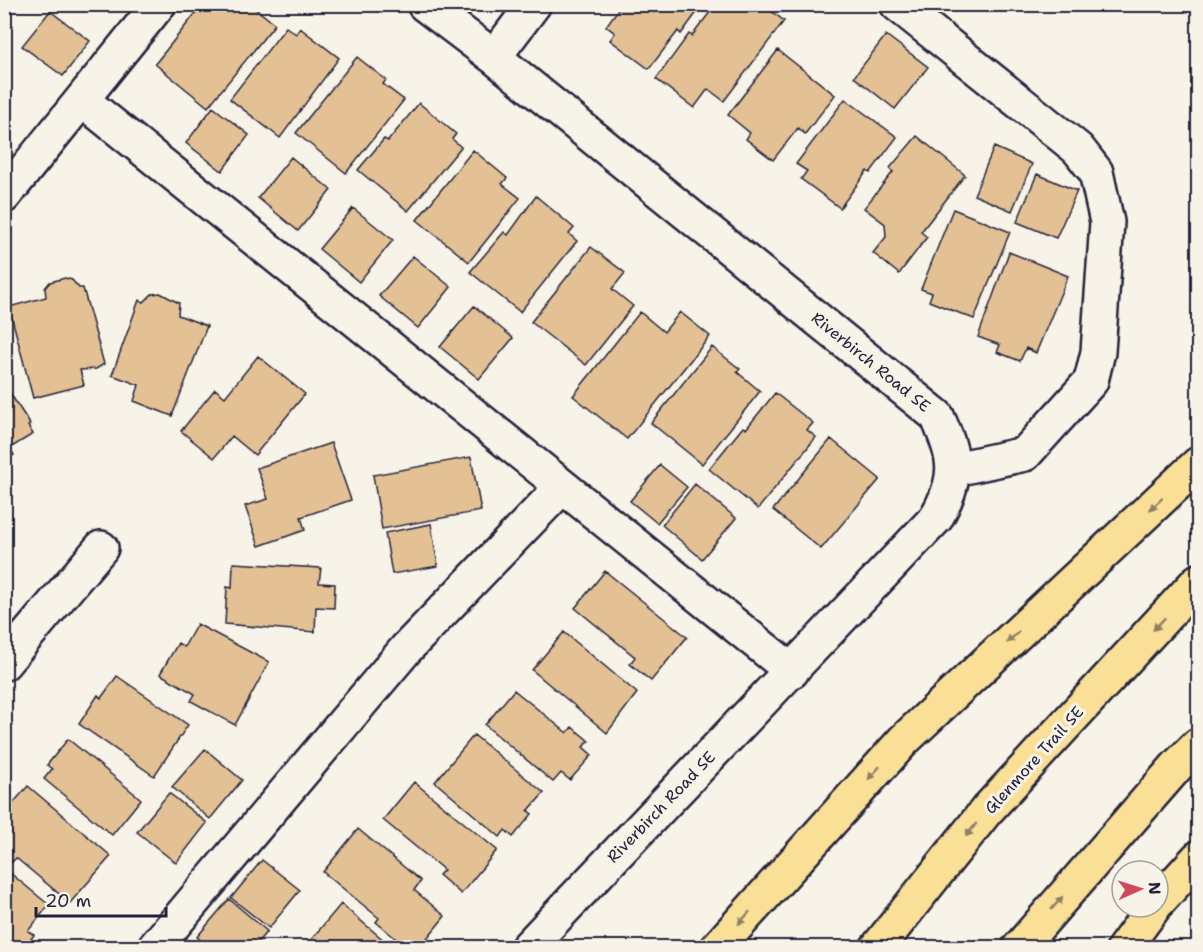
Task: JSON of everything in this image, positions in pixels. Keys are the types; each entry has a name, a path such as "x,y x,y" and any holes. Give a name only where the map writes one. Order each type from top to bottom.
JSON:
{"highway":[{"path":"717,948 904,740 1198,464"},
{"name":"Glenmore Trail SE","path":"878,948 986,811 1198,581"},
{"path":"1019,948 1177,766 1198,745"},
{"path":"1170,890 1198,858"},
{"path":"1124,948 1145,919"}],"street":[{"path":"4,196 159,4"},
{"name":"Riverbirch Road SE","path":"424,4 494,57 937,416 950,444 955,470 950,494 936,518 527,948"},
{"path":"494,57 534,4"},
{"path":"897,4 1078,149 1096,172 1107,222 1098,352 1091,381 1025,454 955,470"},
{"path":"82,100 792,671"},
{"path":"153,948 406,649 562,487"},
{"path":"4,663 101,548"}],"building":[{"path":"203,4 259,4 256,9 275,24 208,107 155,64"},
{"path":"622,4 703,4 681,34 678,31 649,69 610,40 615,33 606,26"},
{"path":"716,4 753,4 758,8 762,4 784,21 724,101 708,89 694,108 656,79 689,34 692,36"},
{"path":"50,11 90,41 63,76 22,46"},
{"path":"286,27 296,34 300,28 339,58 280,138 230,99"},
{"path":"886,35 928,67 895,109 854,77"},
{"path":"778,50 835,95 805,134 798,128 773,160 746,139 750,133 728,115"},
{"path":"357,57 386,80 383,84 404,100 346,173 296,133"},
{"path":"845,99 897,137 870,173 867,171 840,208 801,179 807,171 796,164"},
{"path":"419,103 456,134 452,139 461,147 408,211 358,170 384,139 388,141"},
{"path":"213,107 249,135 222,171 186,143"},
{"path":"917,136 965,175 921,232 927,237 899,274 873,253 886,237 885,224 864,208 893,172 890,168"},
{"path":"994,147 1032,164 1012,211 974,195"},
{"path":"473,150 507,178 502,184 520,198 469,262 417,220"},
{"path":"291,157 331,190 298,231 258,198"},
{"path":"1037,174 1077,191 1056,238 1017,222"},
{"path":"536,196 574,228 569,234 577,241 520,312 470,272 504,232 508,235"},
{"path":"353,208 393,240 359,282 319,249"},
{"path":"953,209 1010,232 974,319 929,301 932,293 921,289"},
{"path":"591,247 625,273 612,289 633,306 586,365 531,322"},
{"path":"1009,252 1068,276 1036,353 1026,348 1020,361 997,352 1000,345 978,337"},
{"path":"413,256 451,287 418,328 379,296"},
{"path":"65,278 72,280 79,288 83,288 104,364 96,369 80,370 84,385 33,398 9,307 46,297 45,288 50,282"},
{"path":"160,293 179,303 178,315 207,326 172,416 134,401 139,385 112,375 139,300 144,302 152,294"},
{"path":"474,306 513,338 479,379 440,347"},
{"path":"640,312 664,332 680,312 710,336 627,439 573,396"},
{"path":"712,347 740,369 737,372 760,391 702,464 651,423"},
{"path":"258,356 305,394 255,455 232,436 214,458 181,431 215,389 225,397"},
{"path":"4,384 30,424 28,426 33,434 10,448 14,455 4,461"},
{"path":"775,393 813,423 807,430 816,437 758,509 709,469 743,427 746,429"},
{"path":"831,439 880,479 821,549 773,510"},
{"path":"331,443 351,500 301,517 305,530 259,546 245,506 268,499 257,468"},
{"path":"471,457 481,511 382,529 373,475"},
{"path":"660,465 687,487 657,523 630,501"},
{"path":"695,484 736,518 702,559 662,525"},
{"path":"431,524 438,566 392,574 385,533"},
{"path":"233,563 321,568 319,583 335,584 334,608 316,607 315,632 225,624 227,587 232,588"},
{"path":"605,571 687,637 651,681 630,664 635,657 575,608"},
{"path":"197,624 269,662 235,725 191,701 195,694 160,674 178,643 184,647"},
{"path":"564,632 637,693 607,733 532,670"},
{"path":"117,676 188,725 154,776 79,724 98,695 101,698"},
{"path":"514,690 567,733 572,727 589,741 583,747 592,755 570,780 561,773 553,782 485,725"},
{"path":"474,735 544,793 528,811 532,814 513,837 505,830 500,837 435,782"},
{"path":"68,739 141,799 112,835 44,779 52,769 47,765"},
{"path":"205,749 242,780 210,819 172,787"},
{"path":"414,782 497,850 461,894 439,875 444,870 383,820"},
{"path":"28,786 111,856 70,903 16,858 12,862 4,855 4,808 7,810"},
{"path":"169,793 207,823 176,863 137,832"},
{"path":"358,829 421,881 414,890 445,916 419,948 407,948 376,922 379,918 323,872"},
{"path":"262,860 300,890 269,928 231,898"},
{"path":"4,868 49,905 28,931 34,935 24,948 4,948"},
{"path":"229,899 267,931 253,948 211,948 197,937"},
{"path":"341,904 393,948 304,948"}]}
